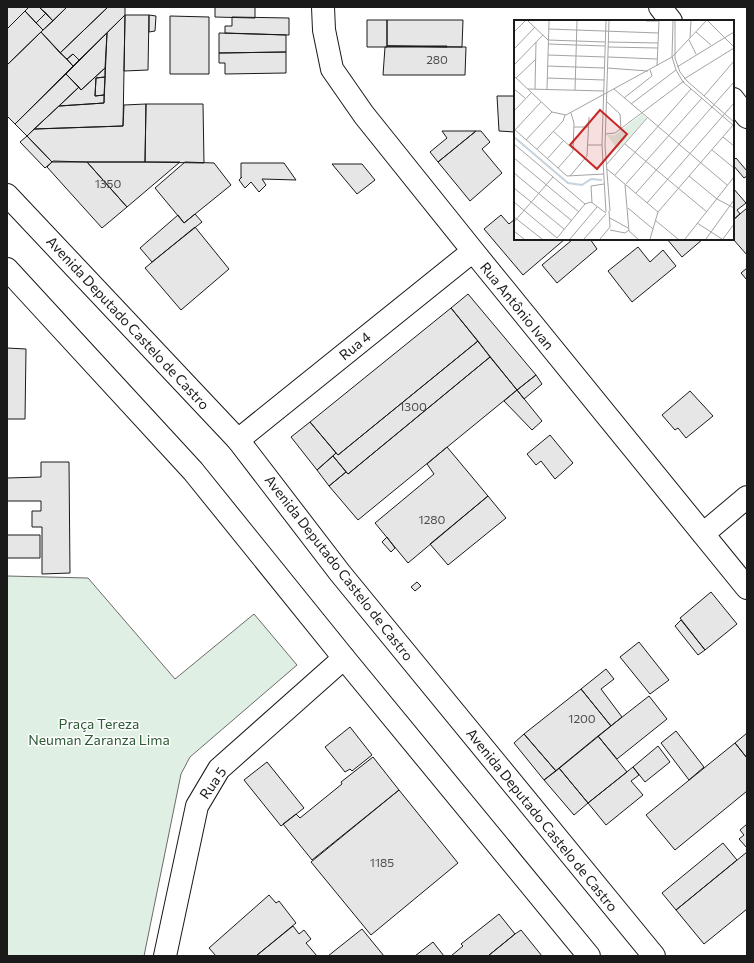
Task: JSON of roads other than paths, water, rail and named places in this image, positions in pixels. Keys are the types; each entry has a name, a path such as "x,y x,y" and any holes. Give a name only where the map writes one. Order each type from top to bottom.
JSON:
{"main road":[{"name":"Rua Antônio Ivan","path":"323,7 324,30 332,69 364,115 747,588"},
{"path":"660,7 670,20"},
{"path":"734,100 747,117"},
{"name":"Avenida Deputado Castelo de Castro","path":"7,195 238,440 340,573 654,956"},
{"name":"Rua 4","path":"238,440 473,251"},
{"path":"7,269 193,471 344,658 589,956"},
{"path":"703,534 747,497"},
{"name":"Rua 5","path":"169,953 197,806 220,769 344,658"}],"park label":[{"name":"Praça Tereza Neuman Zaranza Lima","path":"99,732"}]}
